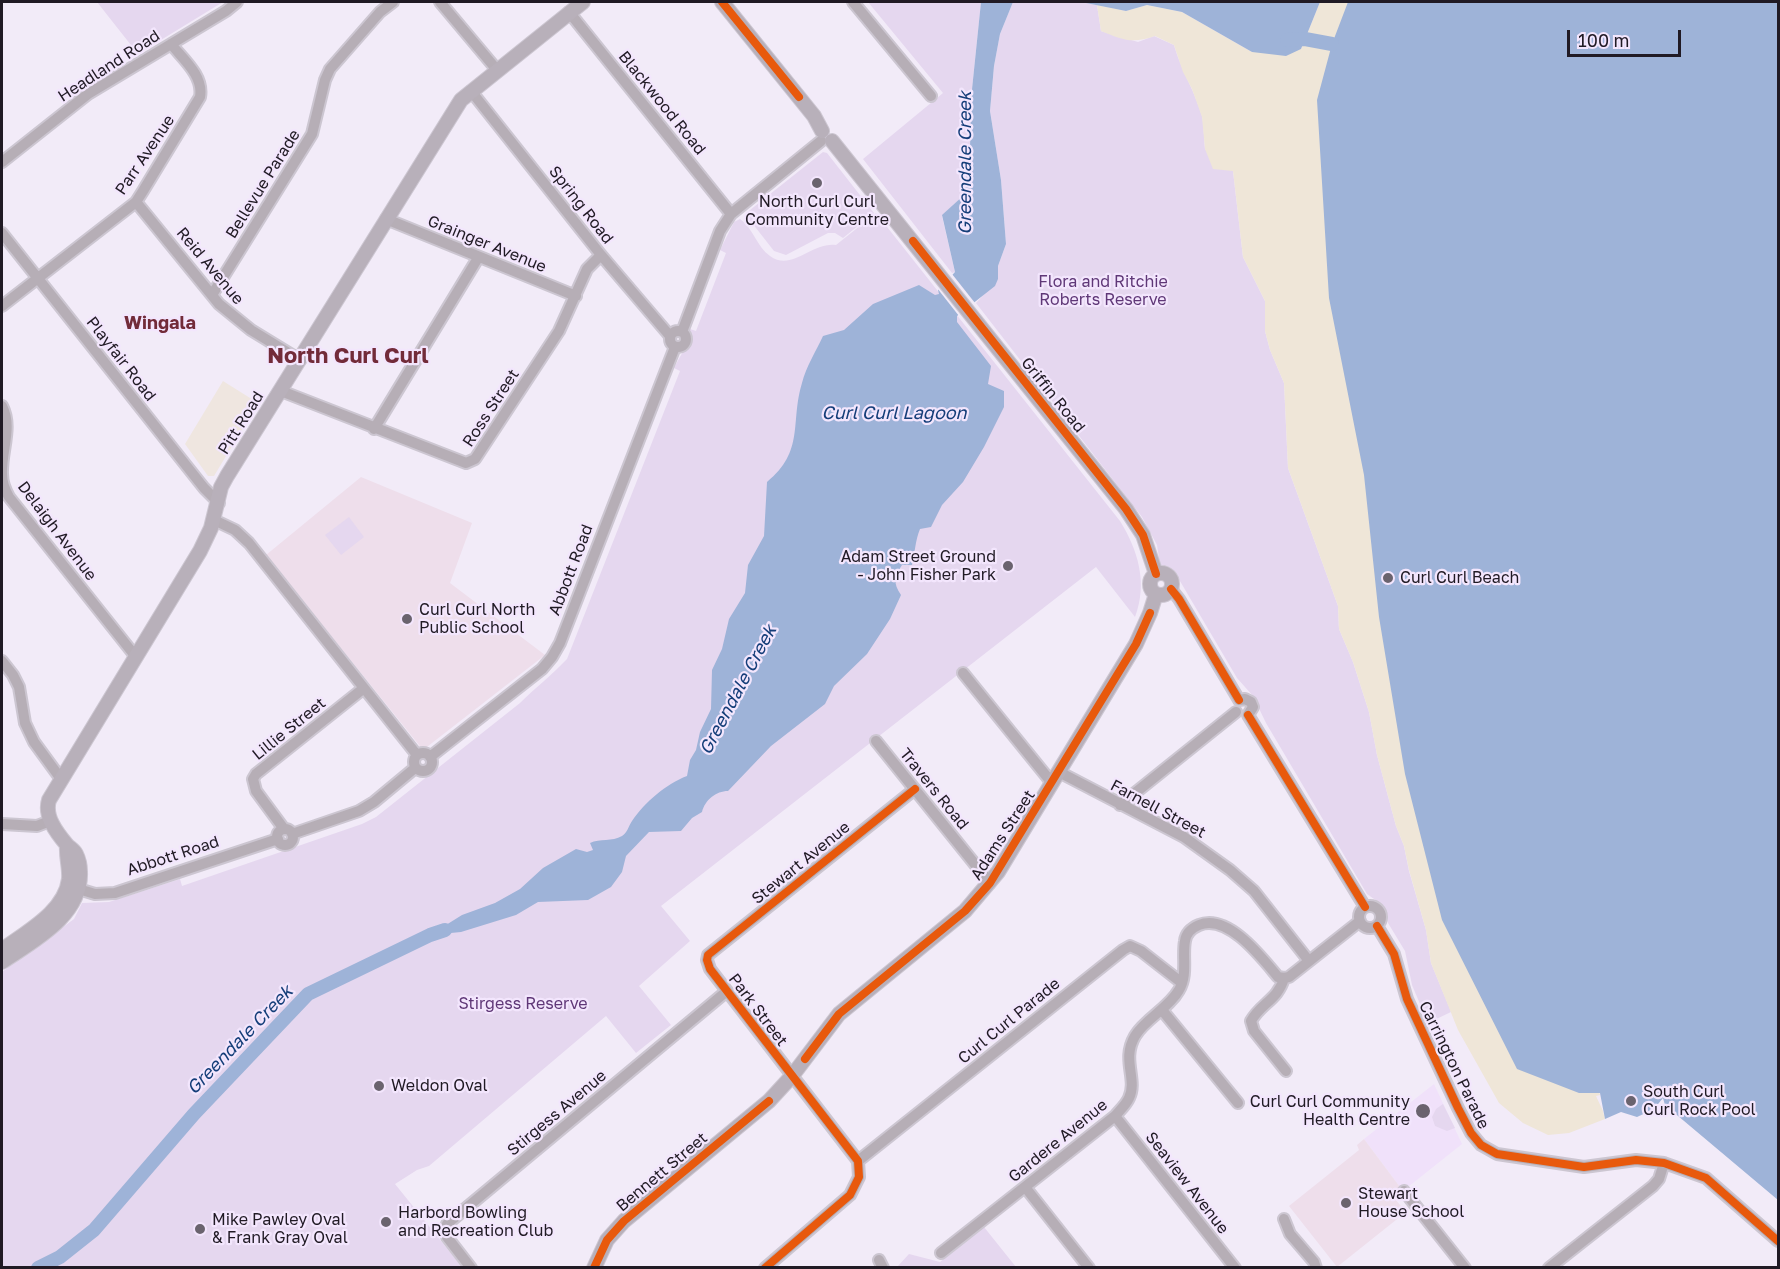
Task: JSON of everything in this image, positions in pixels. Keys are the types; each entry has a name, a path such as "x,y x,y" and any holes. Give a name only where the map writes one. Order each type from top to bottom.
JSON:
{"main road":[{"name":"Pitt Road","path":"50,821 48,805 62,779 200,551 214,520 221,487 227,476 455,108 496,70 583,2"},
{"name":"Griffin Road","path":"722,2 814,117 825,138 945,281 1134,520 1143,535 1156,574"},
{"path":"1164,573 1170,578 1171,589 1166,594 1156,594 1150,586 1151,579 1156,574 1164,573"},
{"name":"Adams Street","path":"792,1076 839,1014 965,911 990,883 1136,644 1156,594"},
{"path":"2,950 55,908 80,881 76,852 68,846 50,821"},
{"path":"2,962 64,915 72,903 73,887"},
{"name":"Bennett Street","path":"594,1267 607,1240 624,1221 769,1101 792,1076"}],"street":[{"name":"Headland Road","path":"2,162 88,94 226,11 237,2"},
{"name":"Bellevue Parade","path":"212,295 312,134 324,80 330,69 380,12 393,2"},
{"path":"440,2 496,70"},
{"path":"853,2 931,96"},
{"name":"Blackwood Road","path":"569,12 731,214"},
{"name":"Parr Avenue","path":"2,306 136,202 200,97 201,86 198,78 171,44"},
{"name":"Spring Road","path":"471,91 601,255 670,336"},
{"name":"Abbott Road","path":"73,887 95,894 115,893 284,834 359,811 374,802 415,768 420,772 429,770 432,765 430,757 542,669 560,643 675,347 685,344 686,338 682,332 720,231 731,214 825,138"},
{"name":"Reid Avenue","path":"136,202 225,310 300,360"},
{"name":"Grainger Avenue","path":"386,219 576,296"},
{"name":"Playfair Road","path":"2,233 204,488 219,502"},
{"name":"Ross Street","path":"280,391 466,464 476,459 560,330 587,269 601,255"},
{"path":"374,429 478,258"},
{"path":"675,347 670,342 670,336 674,332 682,332"},
{"name":"Delaigh Avenue","path":"2,406 6,414 7,426 2,473 9,497 136,657"},
{"path":"214,520 235,530 249,543 417,755"},
{"path":"1171,589 1239,700"},
{"path":"2,661 19,687 25,723 34,742 62,779"},
{"path":"963,673 1055,778"},
{"name":"Lillie Street","path":"284,834 256,791 253,779 256,774 364,688"},
{"path":"1239,700 1245,699 1251,702 1253,707 1248,715"},
{"path":"1239,700 1235,707 1236,712 1240,716 1248,715"},
{"path":"1120,805 1236,712"},
{"path":"1248,715 1365,907"},
{"name":"Travers Road","path":"876,741 990,883"},
{"path":"415,768 413,763 417,755 423,753 430,757"},
{"name":"Farnell Street","path":"1055,778 1120,805 1184,837 1230,870 1254,891 1309,961"},
{"name":"Stewart Avenue","path":"707,960 712,950 915,789"},
{"path":"2,824 37,826 50,821"},
{"path":"1371,906 1379,910 1382,917 1377,926 1368,928 1360,921 1359,914 1365,907 1371,906"},
{"path":"1182,983 1185,938 1192,928 1205,922 1233,931 1247,940 1278,977 1284,978 1289,977 1360,921"},
{"name":"Carrington Parade","path":"1377,926 1394,954 1407,999 1458,1108 1481,1146 1497,1154 1584,1167 1636,1160 1664,1163 1706,1178 1779,1241"},
{"name":"Curl Curl Parade","path":"858,1161 1130,946 1141,951 1182,983"},
{"name":"Park Street","path":"707,960 710,969 858,1161"},
{"path":"1284,978 1278,995 1256,1013 1251,1021 1254,1031 1286,1071"},
{"name":"Gardere Avenue","path":"941,1253 1115,1116 1129,1098 1131,1083 1128,1052 1136,1034 1162,1010 1182,983"},
{"name":"Stirgess Avenue","path":"471,1268 447,1237 445,1232 447,1224 727,991"},
{"path":"1162,1010 1238,1103"},
{"name":"Seaview Avenue","path":"1115,1116 1235,1268"},
{"path":"765,1268 850,1195 859,1177 858,1161"},
{"path":"1549,1268 1653,1186 1659,1179 1664,1163"},
{"path":"1025,1187 1089,1268"},
{"path":"1404,1191 1465,1268"},
{"path":"1284,1219 1290,1234 1314,1262 1316,1268"},
{"name":"Bennett Street","path":"582,1268 594,1267"}],"shaded area":[{"path":"223,381 258,403 214,476 208,476 185,444"},
{"name":"Curl Curl North Public School","path":"361,477 472,523 450,583 545,655 423,750 266,555"},
{"name":"Curl Curl Community Health Centre","path":"1434,1084 1462,1144 1403,1191 1364,1139"},
{"name":"Stewart House School","path":"1364,1139 1403,1191 1395,1199 1406,1212 1337,1267 1289,1206 1359,1150 1357,1145"}],"green space":[{"path":"97,2 223,2 138,54"},
{"path":"868,2 981,2 971,99 970,149 964,195 942,216 955,272 952,273 863,159 943,93"},
{"name":"Flora and Ritchie Roberts Reserve","path":"1013,2 1081,2 1097,5 1101,31 1138,42 1154,36 1174,45 1202,116 1205,149 1233,171 1243,257 1265,301 1265,331 1270,350 1284,383 1288,468 1338,606 1339,629 1353,662 1369,712 1377,755 1426,930 1431,963 1451,1012 1428,1023 1412,985 1405,951 1388,923 1384,906 1367,894 1266,723 1253,696 1237,678 1177,576 1160,565 1157,545 1142,517 976,303 998,279 998,266 1006,244 1001,180 990,111 994,66 1000,34"},
{"name":"North Curl Curl Community Centre","path":"823,152 827,153 874,213 843,238 835,233 828,233 786,255 774,251 745,214"},
{"name":"Stirgess Reserve","path":"876,213 1120,521 1132,543 1141,579 1141,592 1135,617 1096,567 661,906 690,941 639,986 671,1025 636,1053 606,1016 429,1166 417,1170 395,1184 462,1267 2,1267 2,972 74,919 82,903 109,902 180,879 182,886 362,824 376,817 520,703 567,659 680,371 674,368 686,345 690,329 696,331 726,253 720,250 734,222 740,219 770,256 786,261 827,245 836,245"},
{"path":"349,517 364,537 341,555 325,535"},
{"path":"1443,1104 1455,1128 1447,1131 1435,1126 1432,1117 1436,1109"},
{"path":"984,1227 1016,1267 897,1267 909,1254 940,1262"}],"sand":[{"name":"Curl Curl Beach","path":"1320,2 1438,2 1596,1081 1600,1095 1596,1096 1605,1119 1569,1133 1548,1135 1523,1123 1499,1103 1458,1030 1431,963 1426,930 1377,755 1369,712 1353,662 1339,629 1338,606 1288,468 1284,383 1270,350 1265,331 1265,301 1243,257 1233,171 1213,169 1205,149 1202,117 1174,45 1155,36 1128,40 1101,31 1097,5 1126,11 1147,5 1182,12 1252,52 1301,49"}],"water":[{"name":"Curl Curl Lagoon","path":"981,2 1013,2 1000,34 994,66 990,111 1001,180 1006,244 998,266 998,279 995,286 957,316 957,322 991,366 988,384 1004,391 1004,407 963,482 942,505 931,527 920,529 912,565 902,565 897,573 896,583 901,595 890,619 867,654 834,686 825,704 771,746 728,791 712,797 702,812 692,818 681,831 649,832 626,856 622,872 611,887 588,900 538,902 516,915 461,932 430,935 462,915 495,903 520,889 543,868 576,849 587,852 593,850 590,843 622,836 637,814 650,801 671,784 687,776 700,732 711,709 712,670 722,649 729,619 745,593 748,565 764,536 767,482 787,459 792,447 802,383 823,336 844,330 873,304 919,285 935,295 939,294 938,290 955,272 942,215 964,195 970,149 971,99"},
{"path":"1081,2 1320,2 1301,49 1286,56 1252,52 1182,12 1147,5 1126,11"},
{"path":"1348,2 1778,2 1778,1200 1665,1105 1663,1098 1654,1109 1637,1117 1621,1112 1605,1119 1600,1093 1579,1093 1517,1069 1442,920 1405,774 1379,617 1364,475 1329,298 1317,100 1332,44"}],"pier":[{"path":"952,274 975,303 959,316 937,288"}],"waterway":[{"name":"Greendale Creek","path":"1287,40 1305,39 1332,44"},
{"name":"Greendale Creek","path":"38,1268 60,1257 94,1230 194,1114 308,994 430,935 445,930"}],"cycle path":[{"path":"722,2 799,97"},
{"path":"913,241 1126,509 1143,535 1156,574"},
{"path":"1171,589 1239,700"},
{"path":"805,1059 839,1014 965,911 990,883 1136,644 1150,613"},
{"path":"1248,715 1365,907"},
{"path":"765,1268 850,1195 859,1177 858,1161 710,969 708,955 915,789"},
{"path":"1377,926 1394,954 1407,999 1458,1108 1471,1133 1481,1145 1497,1154 1584,1167 1636,1160 1664,1163 1706,1178 1778,1241"},
{"path":"594,1268 607,1240 624,1221 769,1101"}],"place":[{"name":"North Curl Curl Community Centre","path":"817,183"},
{"name":"Adam Street Ground - John Fisher Park","path":"1008,566"},
{"name":"Curl Curl Beach","path":"1388,578"},
{"name":"Curl Curl North Public School","path":"407,619"},
{"name":"Weldon Oval","path":"379,1086"},
{"name":"South Curl Curl Rock Pool","path":"1631,1101"},
{"name":"Curl Curl Community Health Centre","path":"1423,1111"},
{"name":"Stewart House School","path":"1346,1203"},
{"name":"Harbord Bowling and Recreation Club","path":"386,1222"},
{"name":"Mike Pawley Oval & Frank Gray Oval","path":"200,1229"}],"district":[{"name":"Wingala","path":"160,323"},
{"name":"North Curl Curl","path":"348,356"}]}
